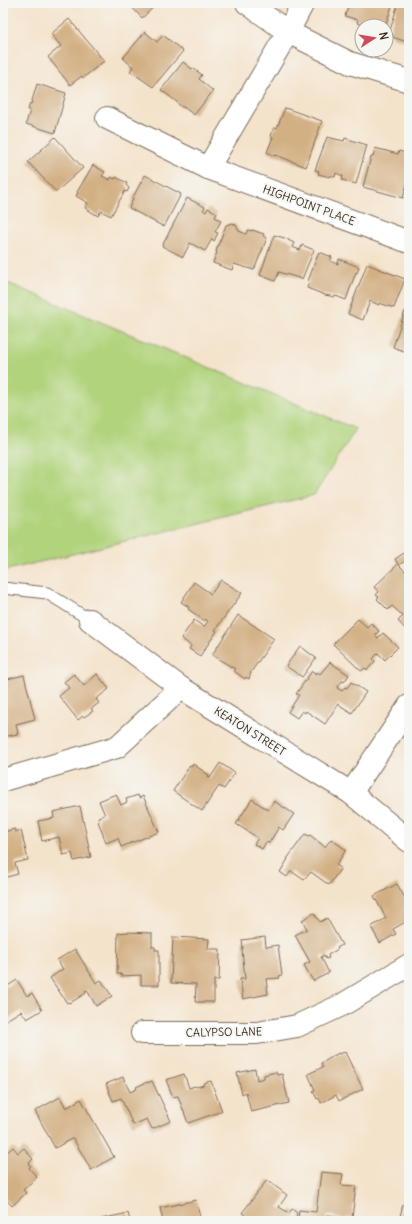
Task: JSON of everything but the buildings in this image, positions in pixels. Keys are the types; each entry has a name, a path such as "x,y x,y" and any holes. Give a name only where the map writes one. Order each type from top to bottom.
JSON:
{"street":[{"path":"247,3 288,32 350,63 409,81"},
{"path":"208,168 288,32 303,3"},
{"name":"HIGHPOINT PLACE","path":"107,118 208,168 409,242"},
{"name":"KEATON STREET","path":"90,620 181,688 351,793 409,842"},
{"path":"3,780 117,747 181,688"},
{"path":"351,793 409,706"},
{"name":"CALYPSO LANE","path":"142,1033 257,1033 297,1026 342,1005 409,965"}],"lane":[{"path":"3,588 47,593 90,620"}],"green space":[{"path":"3,281 356,429 314,495 3,571"}]}
